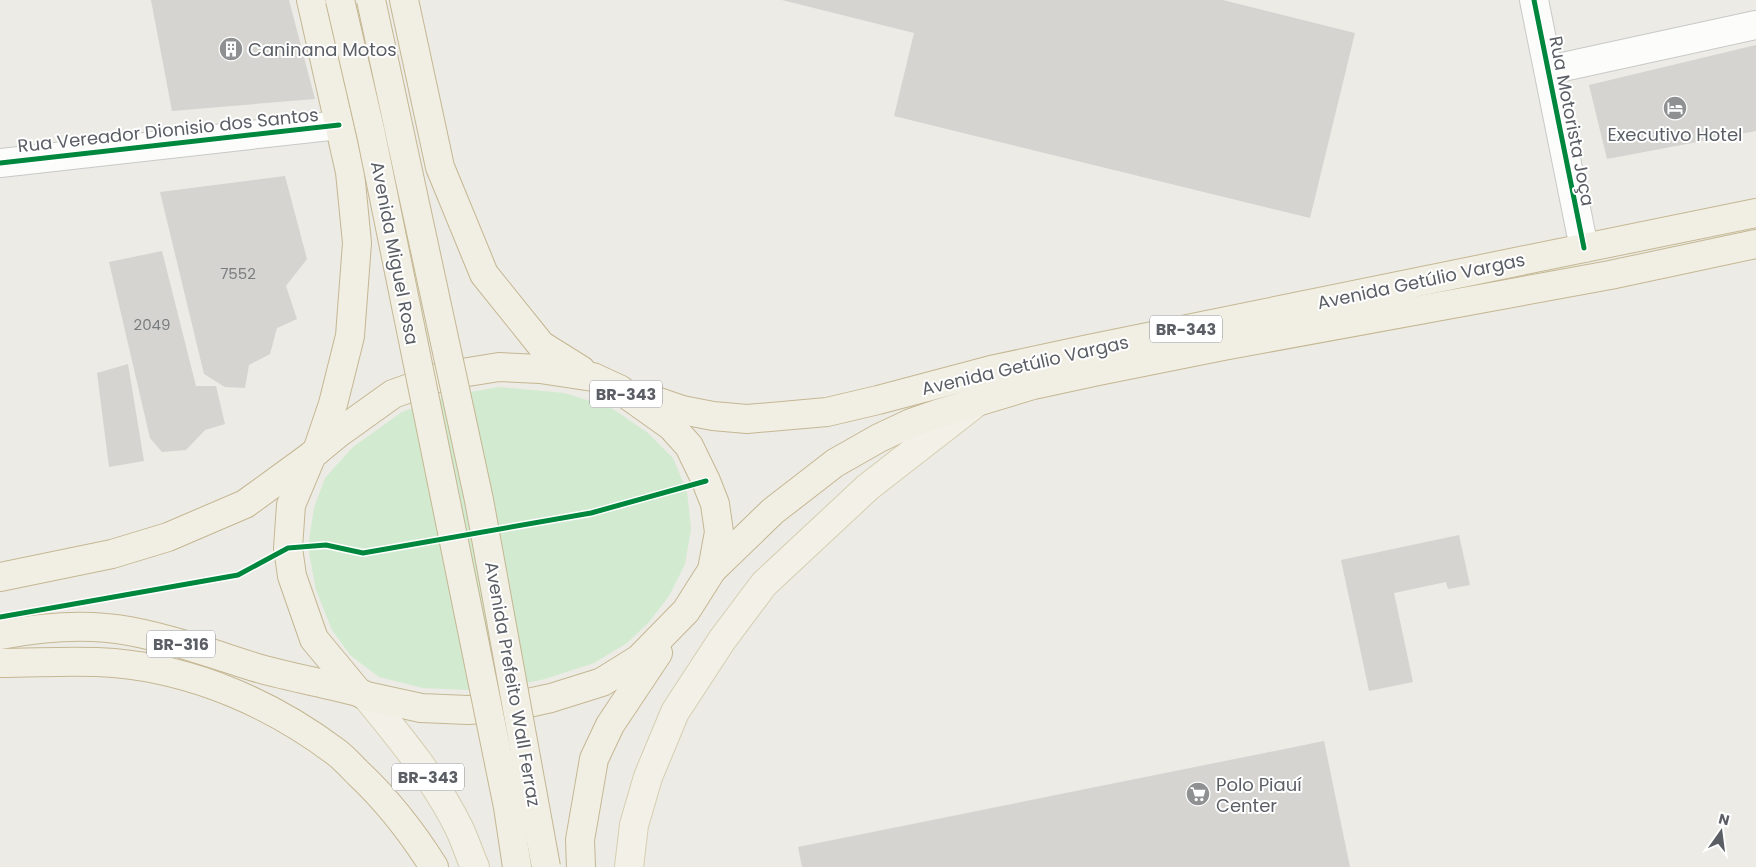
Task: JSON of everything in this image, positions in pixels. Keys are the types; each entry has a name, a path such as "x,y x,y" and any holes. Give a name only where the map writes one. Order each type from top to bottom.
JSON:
{"highway":[{"path":"0,577 112,554 168,537 245,504 315,453 333,404 350,336 357,243 350,172 311,0"},
{"name":"Avenida Miguel Rosa","path":"340,0 371,134 446,506"},
{"name":"Avenida Miguel Rosa","path":"371,0 479,500"},
{"path":"404,0 440,166 484,274 541,345 593,377"},
{"name":"Avenida Getúlio Vargas","path":"619,389 682,410 713,416 747,419 827,412 991,370 1089,349 1756,213"},
{"name":"Avenida Getúlio Vargas","path":"712,570 773,511 835,464 878,438 911,423 1033,385 1098,371 1242,342 1610,275 1756,244"},
{"name":"BR-343","path":"581,867 580,840 594,759 610,725 686,611 712,570 719,532 714,504 706,481 689,446 671,426 619,389 593,377 540,368 499,367 443,376 392,394 315,453 291,505 288,548 292,576 314,639 362,694 421,708 468,710 510,707 551,698 602,682 639,659 686,611"},
{"name":"Avenida Prefeito Wall Ferraz","path":"479,500 546,867"},
{"name":"Avenida Prefeito Wall Ferraz","path":"446,506 508,807 518,867"},
{"name":"BR-316","path":"0,635 61,627 92,626 129,630 256,667 362,694"},
{"path":"0,663 114,663 161,670 212,684 256,703 297,726 337,753 378,792 410,830 434,867"}],"main road":[{"path":"628,867 634,825 648,777 675,712 722,640 764,584 868,487 976,403"},
{"name":"BR-343","path":"362,694 392,726 440,794 459,827 475,867"}],"street":[{"name":"Rua Motorista Joça","path":"1534,0 1584,248"},
{"path":"1549,70 1756,25"},
{"name":"Rua Vereador Dionisio dos Santos","path":"0,163 339,125"}],"green space":[{"path":"499,387 564,393 610,407 648,433 673,458 687,492 691,529 685,564 669,596 649,622 627,643 594,663 545,679 507,687 468,690 423,688 379,677 350,655 332,630 316,590 308,547 314,508 325,478 353,447 402,412 447,396"}],"building":[{"name":"Caninana Motos","path":"151,0 289,0 315,99 172,111"},
{"path":"782,0 1223,0 1355,33 1310,218 894,116 914,33"},
{"name":"Executivo Hotel","path":"1756,45 1756,131 1607,159 1589,85"},
{"path":"285,176 307,259 286,286 297,319 277,328 270,354 249,365 245,388 225,387 204,374 160,192"},
{"path":"162,251 196,386 216,386 225,424 205,430 186,450 162,452 150,438 109,262"},
{"path":"128,364 144,461 109,467 97,373"},
{"path":"1459,535 1470,585 1448,589 1446,582 1394,593 1413,682 1369,691 1341,560"},
{"name":"Polo Piauí Center","path":"1324,741 1350,867 802,867 798,847"}],"cycle path":[{"path":"1534,0 1584,248"},
{"path":"0,163 339,125"},
{"path":"0,617 238,575 288,548 326,545 363,553 591,513 706,481"}],"place":[{"name":"Caninana Motos","path":"231,49"},
{"name":"Executivo Hotel","path":"1675,108"},
{"name":"Polo Piauí Center","path":"1198,794"}]}
